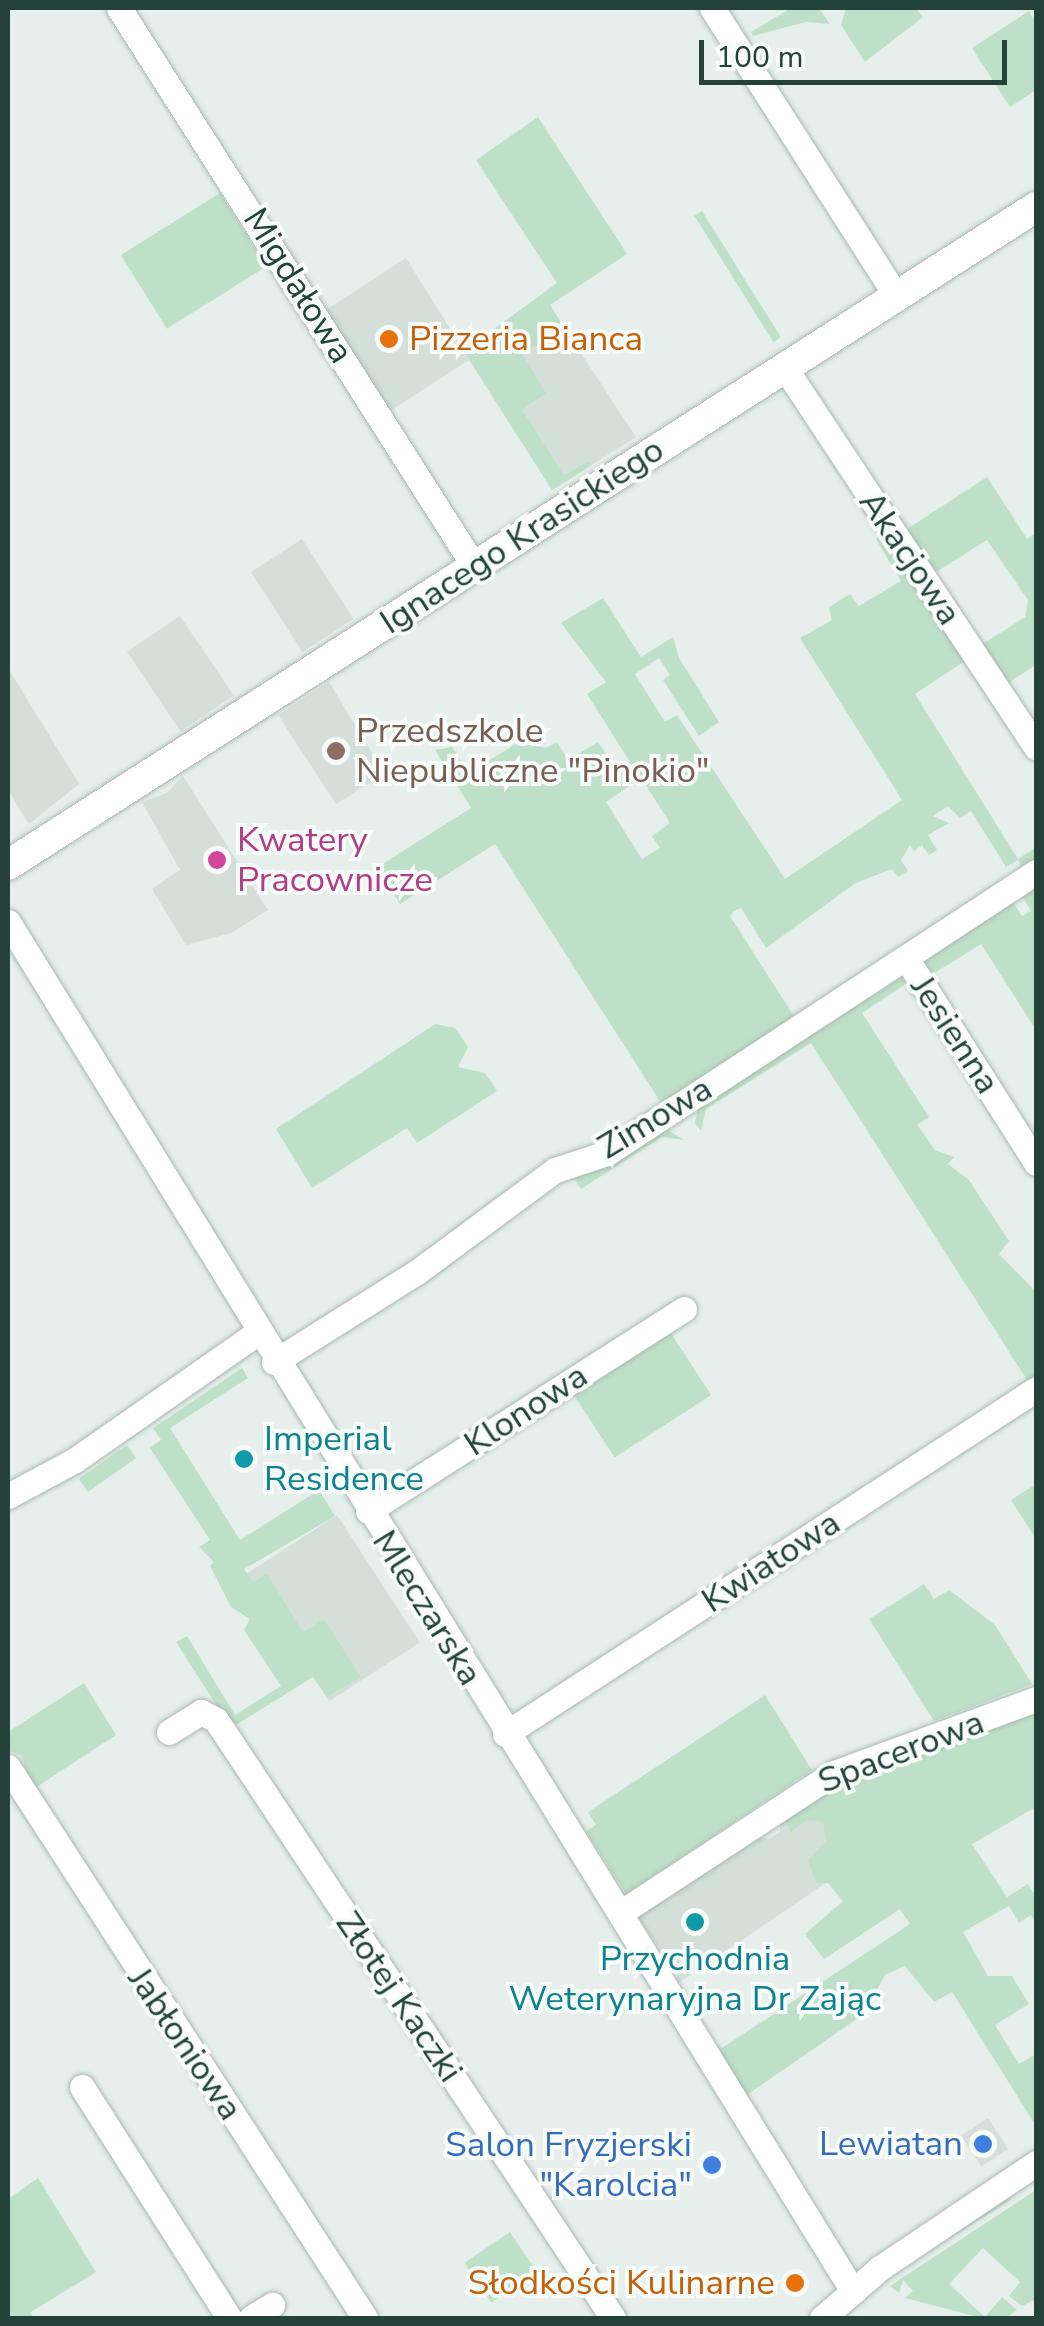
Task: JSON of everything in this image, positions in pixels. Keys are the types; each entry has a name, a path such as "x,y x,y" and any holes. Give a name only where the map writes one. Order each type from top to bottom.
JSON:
{"street":[{"name":"Migdałowa","path":"119,8 474,566"},
{"path":"712,8 897,296"},
{"name":"Ignacego Krasickiego","path":"8,865 1036,207"},
{"name":"Akacjowa","path":"785,368 1036,747"},
{"name":"Zimowa","path":"274,1362 417,1272 555,1170 607,1152 1036,872"},
{"name":"Mleczarska","path":"8,922 274,1362 853,2291"},
{"name":"Jesienna","path":"906,958 1036,1163"},
{"name":"Klonowa","path":"368,1511 684,1309"},
{"path":"8,1496 76,1460 257,1333"},
{"name":"Kwiatowa","path":"506,1734 1036,1390"},
{"name":"Spacerowa","path":"620,1913 812,1785 1036,1699"},
{"name":"Złotej Kaczki","path":"169,1732 201,1712 216,1720 613,2318"},
{"name":"Jabłoniowa","path":"8,1766 365,2318"},
{"path":"82,2087 230,2318"},
{"path":"822,2318 853,2291 1036,2163"}],"shaded area":[{"path":"406,258 469,359 550,306 636,437 552,490 469,360 390,411 326,310"},
{"path":"302,539 354,619 303,652 251,572"},
{"path":"180,616 234,696 181,731 127,652"},
{"path":"8,668 79,784 29,824 8,790"},
{"name":"Przedszkole Niepubliczne \"Pinokio\"","path":"329,682 377,761 376,779 336,804 278,715"},
{"path":"183,776 268,910 231,933 186,945 152,889 180,870 142,802 167,793"},
{"path":"337,1515 420,1642 329,1701 246,1574"},
{"path":"825,1789 867,1855 677,1984 678,1974 637,1917 757,1836 769,1839 780,1832 780,1821"},
{"name":"Lewiatan","path":"988,2118 1008,2149 981,2166 961,2135"}],"green space":[{"path":"791,8 819,8 830,24 806,22 753,36 751,32"},
{"path":"846,8 916,8 923,17 865,62 841,25"},
{"path":"1029,11 1036,23 1036,90 1010,107 972,48"},
{"path":"538,117 627,254 550,305 564,327 522,354 546,393 522,410 564,475 589,461 592,465 552,490 464,351 557,283 476,160"},
{"path":"220,193 266,267 167,329 121,255"},
{"path":"702,211 781,337 773,342 694,216"},
{"path":"987,477 1027,539 1036,533 1036,665 1008,683 983,644 1025,617 1028,600 987,540 936,572 907,529"},
{"path":"885,532 968,659 915,694 1018,859 1036,847 1036,862 1024,870 1018,860 1006,867 971,811 960,818 948,806 933,816 949,823 928,835 937,850 929,855 922,845 914,851 910,845 901,860 908,871 898,877 892,869 856,883 766,948 741,908 734,911 730,916 797,1021 663,1106 495,844 400,904 376,868 471,808 435,750 452,747 469,773 519,742 546,748 557,742 568,760 598,742 616,769 630,762 587,694 606,682 561,623 603,598 641,657 673,637 679,658 719,722 699,736 663,680 670,675 659,658 635,674 665,722 677,715 785,879 902,800 800,638 832,620 829,607 850,594 859,606 901,581 876,539","holes":["641,778 670,823 652,836 660,848 642,859 606,802"]},
{"path":"1036,884 1036,1030 981,944 933,974 925,962 1012,901 1022,916 1031,911 1021,894"},
{"path":"901,978 906,984 862,1013 929,1117 917,1125 935,1150 954,1157 948,1164 969,1180 1009,1241 999,1254 1036,1292 1036,1381 1029,1383 811,1043 706,1109 701,1131 695,1123 698,1107"},
{"path":"435,1024 455,1028 468,1047 458,1067 485,1073 497,1091 417,1143 407,1128 312,1188 276,1129"},
{"path":"666,1129 684,1140 662,1137 581,1189 569,1171 596,1171"},
{"path":"667,1327 711,1395 615,1458 571,1390"},
{"path":"242,1368 248,1378 170,1428 240,1540 319,1490 335,1516 244,1569 253,1582 267,1574 303,1632 324,1619 361,1677 327,1697 313,1677 231,1728 176,1642 187,1636 235,1715 281,1686 244,1630 250,1619 231,1607 210,1566 214,1562 199,1547 210,1540 150,1448 161,1440 153,1428"},
{"path":"127,1445 136,1458 88,1492 79,1479"},
{"path":"1036,1484 1036,1539 1011,1500"},
{"path":"924,1584 934,1599 949,1590 995,1625 1032,1684 934,1721 869,1619"},
{"path":"84,1683 116,1735 32,1790 22,1756 8,1750 8,1732"},
{"path":"765,1695 812,1770 626,1894 586,1831 596,1825 588,1812"},
{"path":"1036,1713 1036,1807 972,1844 1007,1897 1028,1884 1036,1897 1036,1924 1031,1915 1019,1923 1009,1906 963,1932 988,1976 1012,1976 1029,2004 995,2025 1019,2064 1036,2054 1036,2126 952,1992 934,2002 905,1966 885,1975 864,2014 744,2097 716,2052 910,1924 900,1909 824,1959 805,1934 843,1901 828,1883 816,1883 808,1860 826,1841 823,1822 807,1820 791,1832 783,1817 825,1789"},
{"path":"38,2178 96,2272 31,2312 33,2318 8,2318 8,2199"},
{"path":"1036,2190 1036,2299 1022,2306 1009,2296 1020,2282 983,2248 949,2284 985,2317 1002,2297 1017,2310 1006,2318 982,2318 905,2298 913,2291 903,2280 899,2293 890,2286"},
{"path":"1008,2193 1011,2200 892,2274"},
{"path":"510,2232 537,2272 491,2303 464,2263"}],"place":[{"name":"Pizzeria Bianca","path":"389,339"},
{"name":"Przedszkole Niepubliczne \"Pinokio\"","path":"336,751"},
{"name":"Kwatery Pracownicze","path":"217,860"},
{"name":"Imperial Residence","path":"244,1459"},
{"name":"Przychodnia Weterynaryjna Dr Zając","path":"695,1922"},
{"name":"Lewiatan","path":"983,2144"},
{"name":"Salon Fryzjerski \"Karolcia\"","path":"712,2165"},
{"name":"Słodkości Kulinarne","path":"795,2283"}]}
